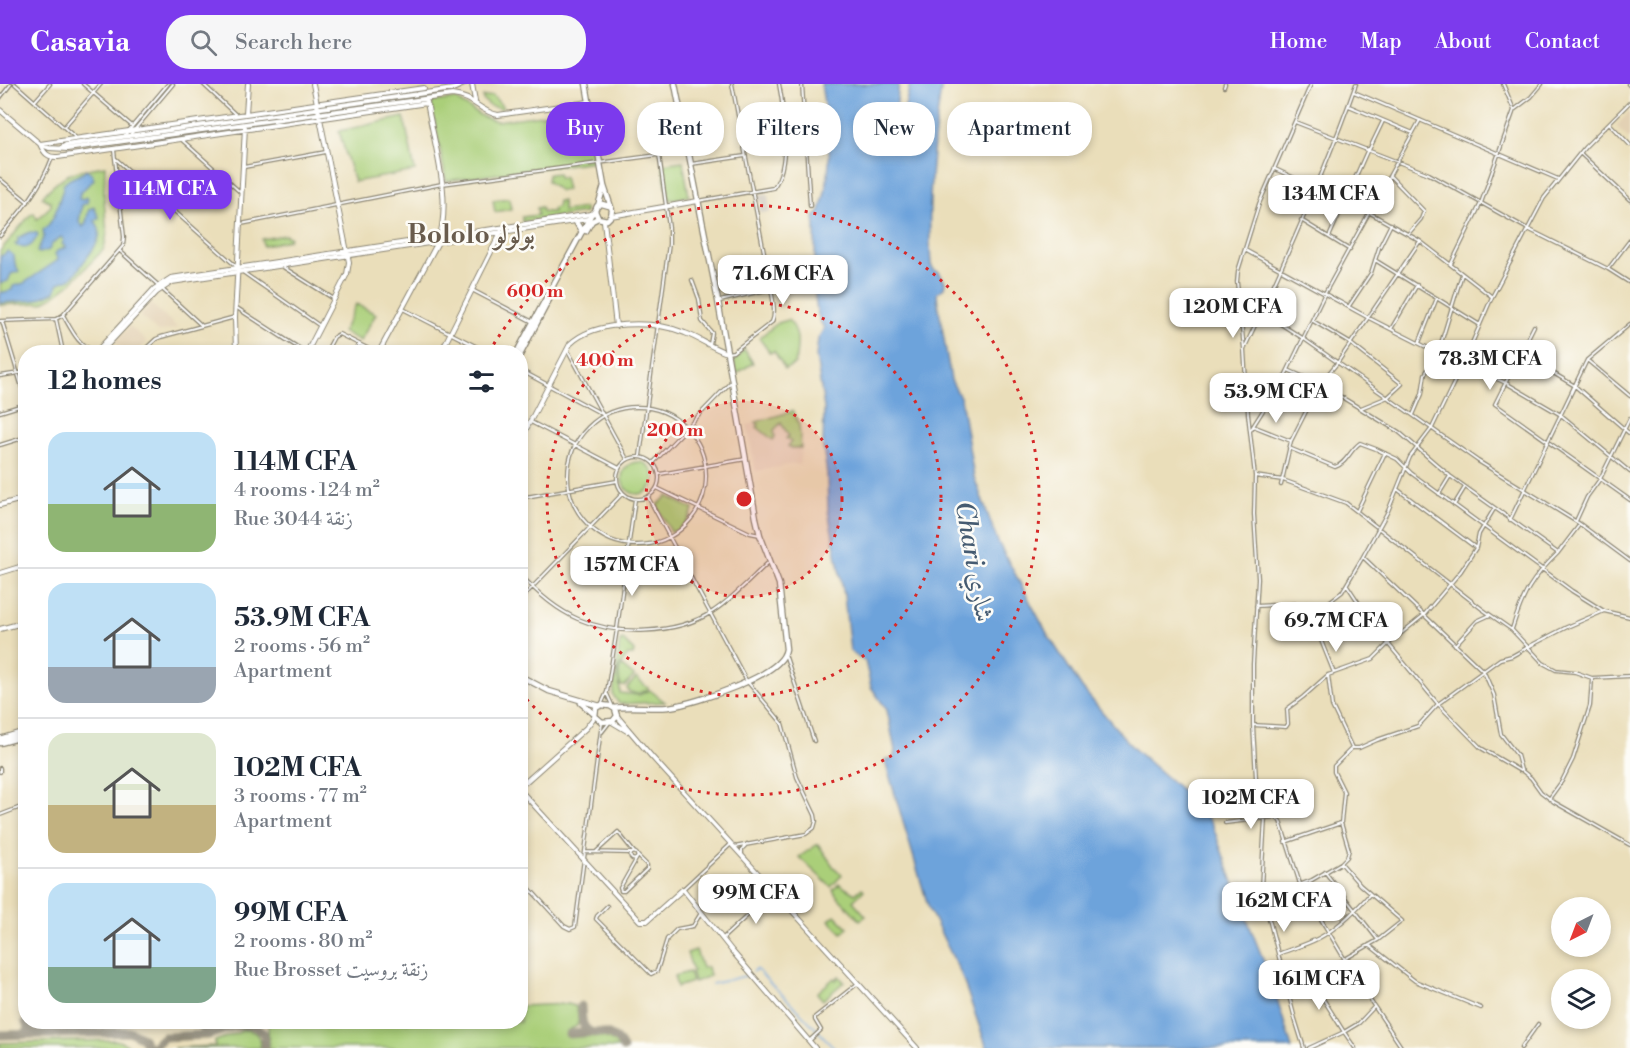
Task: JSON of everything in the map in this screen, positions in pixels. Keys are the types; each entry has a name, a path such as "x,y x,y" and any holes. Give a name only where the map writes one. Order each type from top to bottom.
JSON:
{"main road":[{"path":"310,345 347,274 348,253 313,84"},
{"path":"40,144 246,119 424,88 453,89 464,84"},
{"path":"472,84 475,101"},
{"path":"586,84 589,102"},
{"path":"675,84 679,102"},
{"path":"237,345 236,317 248,85"},
{"path":"381,345 439,240 445,209 424,88"},
{"path":"0,110 40,144 49,148 67,149 321,117 452,95 465,96 475,101 484,110 498,115 546,108"},
{"path":"61,148 130,132 318,105"},
{"path":"40,144 46,155 52,158 245,127"},
{"path":"599,156 611,216"},
{"path":"528,680 549,691 600,706 631,709 670,707 747,682 780,662 785,654 786,639 779,584 760,535 689,156"},
{"path":"535,323 590,224 604,186"},
{"path":"604,221 611,216 627,212 698,201"},
{"path":"524,345 582,232 594,214 602,204 627,212"},
{"path":"105,345 160,287 181,276 502,229 576,222 594,214"},
{"path":"518,227 594,214 604,221 616,326"},
{"path":"576,222 582,232"},
{"path":"444,345 502,229"},
{"path":"239,269 281,266 348,253"},
{"path":"528,427 567,349 579,337 601,328 641,324 657,326 683,332 727,353"},
{"path":"0,505 18,500"},
{"path":"0,573 18,567"},
{"path":"0,629 18,624"},
{"path":"579,701 597,718 611,722 630,733"},
{"path":"597,718 596,708 600,706"},
{"path":"613,708 630,733 917,1048"},
{"path":"611,722 617,715 631,709"},
{"path":"528,781 597,718"},
{"path":"0,741 18,735"},
{"path":"528,797 637,918 644,922 682,889 815,1048"}],"street":[{"path":"0,98 13,84 76,138"},
{"path":"35,101 50,84"},
{"path":"83,84 130,132"},
{"path":"64,127 102,84"},
{"path":"130,132 168,84"},
{"path":"130,132 173,84"},
{"path":"204,84 236,115"},
{"path":"248,85 255,84"},
{"path":"732,84 736,106"},
{"path":"698,201 773,188 778,182 785,138 779,84"},
{"path":"802,84 810,206"},
{"path":"1304,1048 1263,899 1261,876 1265,818 1257,778 1252,725 1258,579 1254,514 1255,476 1238,297 1238,271 1259,204 1311,84"},
{"path":"1244,349 1281,270 1337,139 1356,84"},
{"path":"1503,84 1514,110"},
{"path":"1450,264 1481,203 1514,110 1531,97 1542,84"},
{"path":"1354,92 1558,179"},
{"path":"1257,606 1333,601 1346,585 1379,527 1417,448 1432,428 1526,228 1558,179 1630,102"},
{"path":"1348,106 1413,133"},
{"path":"1250,431 1288,370 1325,293 1420,120"},
{"path":"1329,237 1383,121"},
{"path":"1295,122 1429,174 1526,228 1608,269 1630,284"},
{"path":"1610,124 1630,145"},
{"path":"181,138 242,194"},
{"path":"18,377 1,321 56,319 63,315 120,251 124,237 114,148"},
{"path":"244,167 328,151"},
{"path":"1580,153 1630,200"},
{"path":"241,224 442,184 646,156"},
{"path":"640,456 669,244 659,156"},
{"path":"691,164 745,156 771,290 774,311 772,322 733,352 727,353"},
{"path":"0,236 28,202 46,174 52,158"},
{"path":"116,159 239,269 320,326"},
{"path":"1275,169 1346,201 1420,241 1492,297"},
{"path":"1390,176 1424,211 1423,216 1408,234"},
{"path":"0,179 28,202"},
{"path":"1301,220 1350,250"},
{"path":"1349,306 1371,273 1391,224"},
{"path":"1608,269 1630,240"},
{"path":"1281,485 1289,448 1320,384 1338,362 1420,241"},
{"path":"1245,250 1367,317 1506,383 1561,415 1630,472"},
{"path":"120,251 201,326"},
{"path":"1375,260 1480,325"},
{"path":"281,266 334,299"},
{"path":"1413,415 1422,394 1425,374 1438,352 1462,274"},
{"path":"692,280 699,299 702,321 712,333 710,344"},
{"path":"1391,328 1417,285"},
{"path":"472,290 535,323"},
{"path":"718,301 771,290"},
{"path":"1238,297 1338,362 1478,461 1580,524 1630,561"},
{"path":"1419,343 1437,297"},
{"path":"237,307 295,345"},
{"path":"403,309 473,345"},
{"path":"63,315 85,345"},
{"path":"150,345 156,339 236,317"},
{"path":"56,319 62,345"},
{"path":"1312,321 1350,343 1401,382 1401,386 1388,397 1360,408"},
{"path":"1510,520 1587,360 1630,324"},
{"path":"1534,326 1495,404 1630,500"},
{"path":"330,345 337,334 342,334 359,344"},
{"path":"567,349 627,459"},
{"path":"1521,354 1575,386 1630,434"},
{"path":"1587,360 1630,396"},
{"path":"1288,370 1320,384 1399,432 1450,476 1558,553"},
{"path":"0,376 17,374"},
{"path":"528,374 604,415"},
{"path":"653,463 732,381"},
{"path":"0,412 18,405"},
{"path":"648,407 670,415 687,428 699,446 706,466 705,489 699,507 687,524 669,537 647,544 628,544 610,539 591,527 578,511 569,490 568,468 575,445 586,429 604,415 624,408 648,407"},
{"path":"1576,522 1630,418"},
{"path":"531,422 619,468"},
{"path":"1253,426 1292,441"},
{"path":"0,445 18,439"},
{"path":"1289,448 1335,467 1340,466 1360,443 1385,453 1397,459 1406,469 1439,494 1572,591 1605,611 1630,617"},
{"path":"1357,512 1385,453"},
{"path":"640,456 653,463 659,474 657,488 648,497 634,499 623,493 617,481 619,468 627,459 640,456"},
{"path":"659,474 746,459"},
{"path":"1255,476 1283,480 1338,499 1379,527 1450,585 1512,630 1543,663 1551,668 1575,672 1592,678 1630,676"},
{"path":"1439,494 1450,476"},
{"path":"528,497 617,481"},
{"path":"1454,505 1465,487"},
{"path":"657,488 750,533 760,535"},
{"path":"1397,489 1476,548"},
{"path":"528,591 623,493"},
{"path":"648,497 747,682 782,723 797,777 816,821 814,828 806,834 733,845 682,889"},
{"path":"600,706 607,692 634,499"},
{"path":"1252,725 1286,727 1288,707 1304,697 1328,675 1373,659 1424,615 1450,585 1476,548 1479,534 1494,509"},
{"path":"1512,630 1523,595 1541,569 1558,553 1580,524"},
{"path":"1625,558 1630,554"},
{"path":"1363,557 1484,672 1494,695 1501,734 1517,755 1519,767 1523,772 1549,799 1575,816 1630,845"},
{"path":"528,583 552,605 591,624 617,629 666,628 711,613 740,591 770,561"},
{"path":"1346,585 1388,644 1438,704 1481,748 1523,772"},
{"path":"1333,601 1341,632"},
{"path":"1263,899 1325,872 1347,857 1349,849 1341,823 1344,792 1334,772 1334,766 1353,748 1359,748 1418,726 1438,704 1500,659 1512,656 1567,627 1605,611"},
{"path":"1455,645 1477,621 1490,615"},
{"path":"1334,673 1320,638 1341,632 1369,619"},
{"path":"785,654 814,741"},
{"path":"1328,675 1332,706 1353,748"},
{"path":"1549,799 1562,781 1573,759 1590,706 1592,678"},
{"path":"607,692 613,708"},
{"path":"528,887 564,926 572,928 576,925 602,732 597,718"},
{"path":"602,732 611,722"},
{"path":"0,815 18,808"},
{"path":"1225,823 1275,817 1278,820 1300,884 1374,1007 1402,1048"},
{"path":"1285,842 1341,823"},
{"path":"596,852 618,832 633,853 647,865 647,869 624,891 621,891 620,888 637,857"},
{"path":"742,855 742,849 747,844"},
{"path":"585,852 633,853"},
{"path":"633,853 632,859 637,857"},
{"path":"1288,992 1370,945 1402,921 1370,894 1341,863"},
{"path":"1325,872 1378,940"},
{"path":"1278,954 1328,933 1370,894"},
{"path":"722,939 750,913 753,915 776,895"},
{"path":"607,906 597,916 597,919 651,974 657,971 667,939 678,928 693,926 701,913"},
{"path":"1370,945 1415,981 1481,1008"},
{"path":"1311,980 1355,1048"},
{"path":"808,1041 821,1029 815,1017 858,984"},
{"path":"1309,1048 1359,1023 1374,1007"},
{"path":"1521,1048 1538,1024"}],"shaded area":[{"path":"1630,111 1630,140 1616,126"},
{"path":"768,194 770,212 760,213 759,206 762,206 762,201 758,201 757,196"},
{"path":"784,263 788,282 778,284 774,265"},
{"path":"151,304 178,328 158,332 140,316"},
{"path":"130,326 147,342 144,345 118,345 115,342"},
{"path":"793,411 799,425 800,465 793,464 756,471 747,425"}],"green space":[{"path":"493,96 503,107 502,109 490,106 483,100 483,97"},
{"path":"455,99 483,117 497,121 546,114 546,156 593,156 594,161 446,181 431,102"},
{"path":"404,117 415,171 354,182 339,131"},
{"path":"683,161 689,196 669,200 662,164"},
{"path":"105,166 104,198 107,234 104,249 69,285 42,303 0,305 0,251 31,214 34,213 37,219 51,206 51,202 42,197 57,182 77,171"},
{"path":"558,173 559,178 564,177 567,190 560,191 547,181 548,174"},
{"path":"509,198 511,209 495,212 493,200"},
{"path":"558,201 562,201 563,211 585,208 585,213 522,222 522,217 538,215 537,208 541,207 543,212 553,212"},
{"path":"285,235 290,237 288,240 263,246 262,239"},
{"path":"356,304 376,314 360,341 343,332"},
{"path":"788,320 795,329 797,346 795,364 785,369 774,351 770,353 759,338 778,323"},
{"path":"744,349 753,363 736,374 734,361"},
{"path":"793,411 799,425 801,448 788,446 791,442 786,438 789,436 781,423 774,430 773,440 757,427 759,425 756,422"},
{"path":"638,462 650,466 654,478 650,490 638,494 626,490 622,478 626,466"},
{"path":"667,496 693,509 685,524 671,532 657,506"},
{"path":"623,640 634,651 633,655 628,655 618,671 620,693 639,695 650,690 665,702 619,704 613,695 620,641"},
{"path":"621,665 634,676 625,686 621,686 619,681"},
{"path":"636,678 648,690 636,694 628,691 627,688"},
{"path":"818,844 842,875 831,887 799,857"},
{"path":"839,884 855,894 862,888 864,890 853,901 866,916 860,920 836,895 833,890"},
{"path":"835,915 848,928 842,933 829,920"},
{"path":"696,950 702,968 707,967 710,976 694,982 687,953"},
{"path":"689,972 692,982 677,987 674,976"},
{"path":"839,976 844,982 823,1000 817,993"},
{"path":"568,1004 575,1006 579,1018 577,1026 569,1030 569,1037 604,1037 615,1042 619,1048 269,1048 268,1029 528,1029 528,1006"},
{"path":"245,1030 257,1035 260,1048 173,1048 215,1046 215,1041"},
{"path":"116,1040 132,1048 0,1048 0,1043"}],"water":[{"name":"Chari شاري","path":"821,84 899,84 898,102 853,102 853,156 933,156 930,219 931,265 945,282 944,288 937,293 951,380 961,399 974,477 998,542 1048,635 1082,688 1132,747 1196,803 1212,824 1271,979 1292,1048 987,1048 961,974 929,909 885,761 894,757 895,750 887,710 871,687 865,661 850,651 844,595 828,511 827,474 823,446 824,408 816,356 818,339 824,328 816,304 814,217 820,211 824,196 829,156 841,156 841,102 824,102"},
{"path":"910,84 942,84 935,138 935,102 906,102"},
{"path":"86,170 94,179 80,193 79,199 88,198 87,203 82,205 79,222 83,227 89,209 94,207 99,218 95,221 99,231 98,241 73,276 58,284 55,292 35,300 0,303 0,293 12,290 13,286 24,283 58,260 55,254 66,247 62,244 64,240 61,237 52,244 49,250 37,252 44,236 43,230 53,217 64,185"},
{"path":"30,232 38,235 32,245 25,247 15,244 18,238"},
{"path":"8,251 14,256 19,271 11,274 8,281 0,284 0,257"}],"waterway":[{"path":"753,972 756,969 835,1048"},
{"path":"712,984 749,975"}],"taxiway":[{"path":"581,1006 584,1026 593,1033"},
{"path":"29,1029 34,1033"},
{"path":"52,1029 56,1032"},
{"path":"151,1048 164,1037 208,1035 226,1029"},
{"path":"258,1029 264,1034 265,1048"},
{"path":"0,1035 131,1032 143,1038 147,1048"},
{"path":"569,1034 592,1032 606,1034 618,1041 623,1048"}],"district":[{"name":"Bololo بولولو","path":"471,235"}]}
